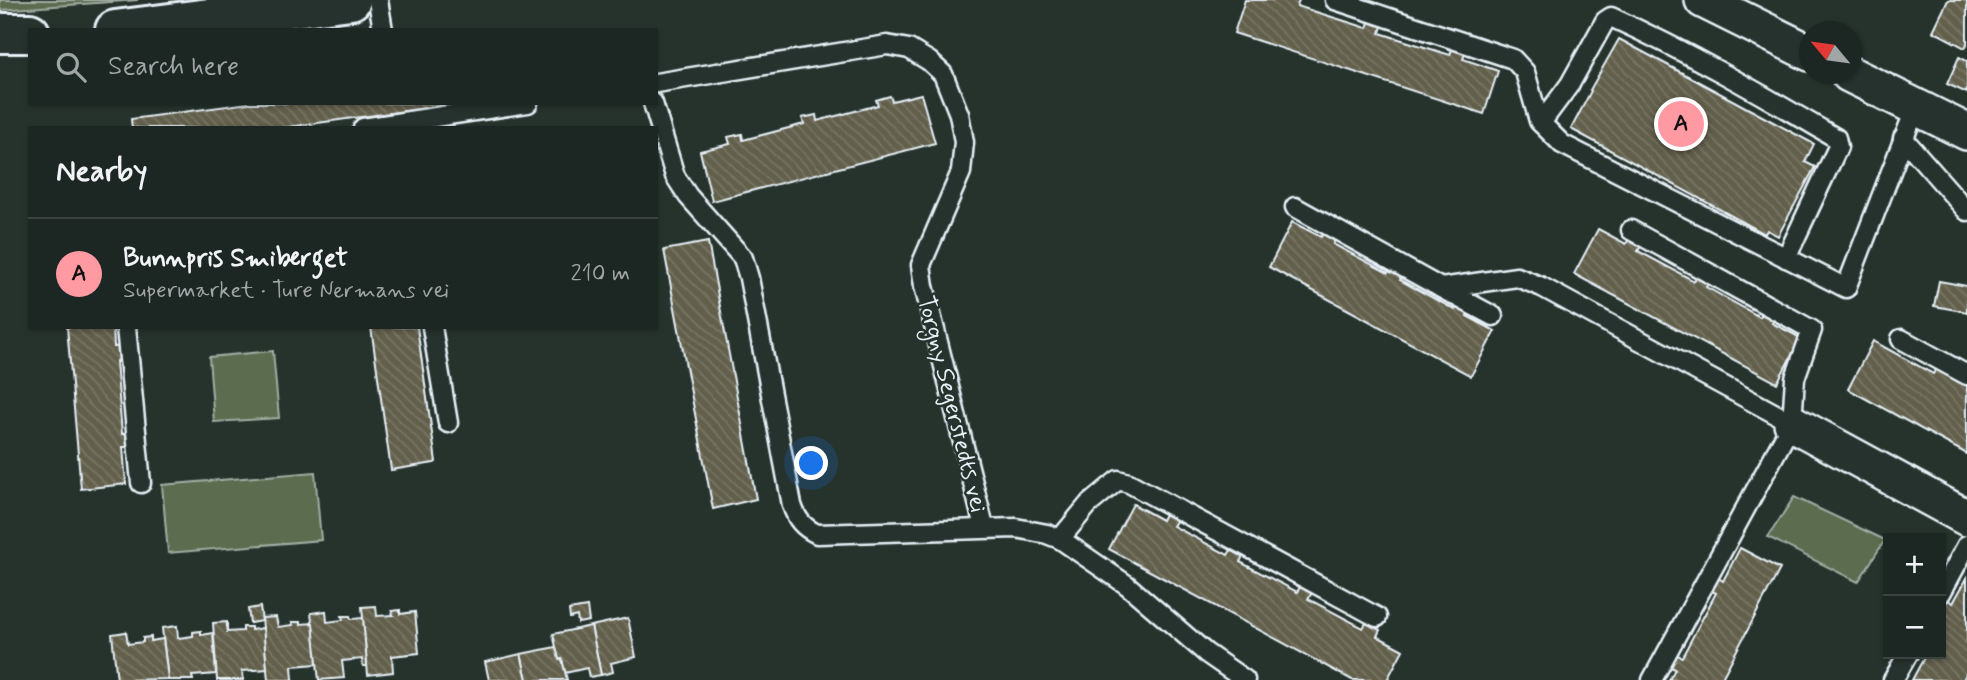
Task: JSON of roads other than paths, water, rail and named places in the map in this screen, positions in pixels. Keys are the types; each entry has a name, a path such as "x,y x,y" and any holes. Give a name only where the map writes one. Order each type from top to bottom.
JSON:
{"main road":[{"path":"131,28 351,0"},
{"path":"0,33 28,33"}],"street":[{"path":"1703,0 1799,48"},
{"path":"1862,84 1910,122 1967,132"},
{"path":"1792,422 1967,518"}],"lane":[{"path":"378,0 383,28"},
{"path":"1335,0 1513,60 1525,72 1538,121 1562,144 1846,288 1910,122"},
{"path":"1541,123 1570,84 1605,21 1611,17 1794,113 1836,138 1838,147 1786,258"},
{"name":"Torgny Segerstedts vei","path":"654,105 676,176 688,196 743,258 792,505 804,528 817,534 984,527 921,265 961,172 964,142 959,114 943,74 929,61 908,49 887,45 658,83"},
{"path":"379,126 515,105"},
{"path":"1910,122 1967,211"},
{"path":"1295,207 1493,316"},
{"path":"1631,230 1812,330 1795,378 1792,422 1652,680"},
{"path":"1441,288 1517,277 1542,287 1792,422"},
{"path":"126,329 141,483"},
{"path":"432,329 448,422"},
{"path":"1901,339 1967,375"},
{"path":"1060,539 1087,505 1118,480 1129,483 1377,617"},
{"path":"984,527 1016,528 1060,539 1127,585 1206,653 1244,680"},
{"path":"1946,584 1967,545"},
{"path":"1893,680 1905,659"}],"place":[{"name":"Bunnpris Smiberget","path":"1681,124"}]}
